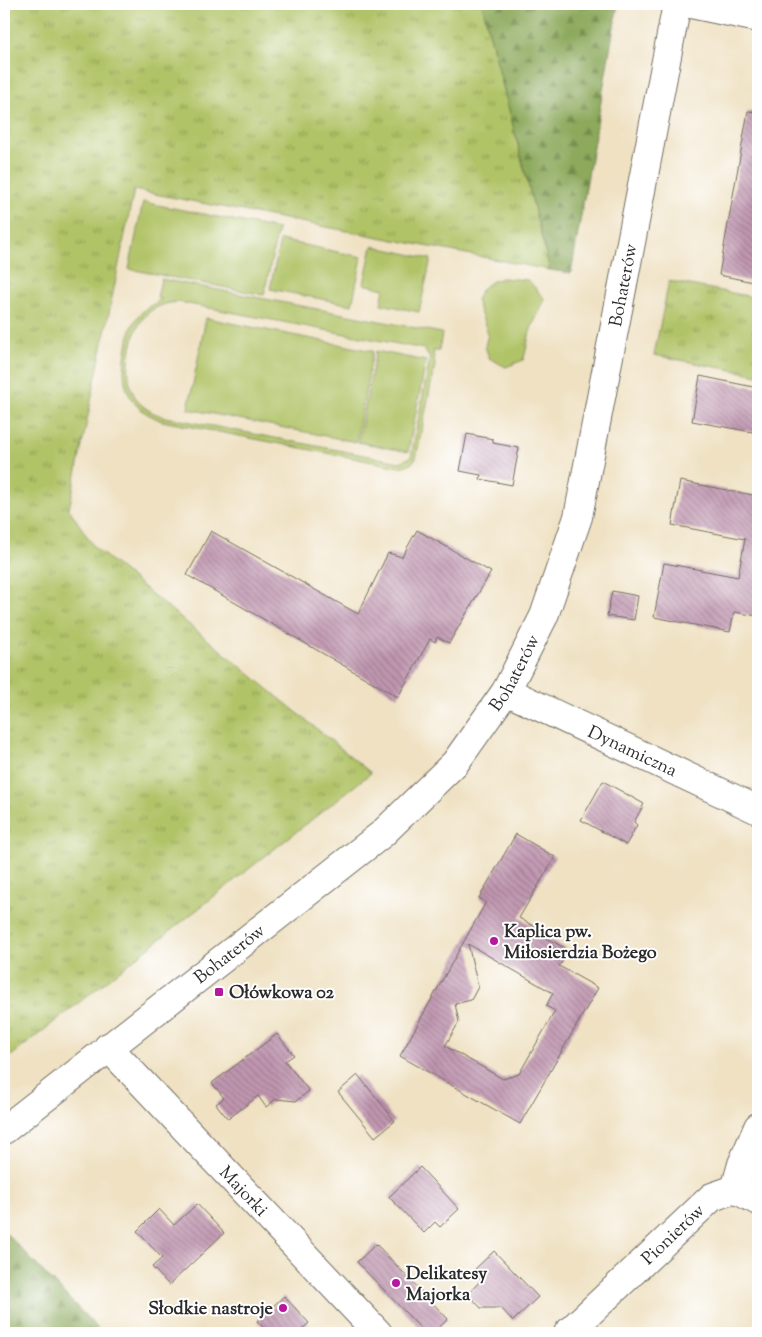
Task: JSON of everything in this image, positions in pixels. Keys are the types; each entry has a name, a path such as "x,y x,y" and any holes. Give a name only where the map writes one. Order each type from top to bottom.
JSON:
{"street":[{"name":"Bohaterów","path":"4,1130 382,834 455,763 506,691 544,616 578,517 677,4"},
{"path":"691,4 758,18"},
{"name":"Dynamiczna","path":"506,691 758,810"},
{"name":"Majorki","path":"108,1047 378,1333"},
{"name":"Pionierów","path":"568,1333 712,1197 746,1195 742,1164 758,1127"}],"green space":[{"path":"4,4 482,4 550,270 134,190 69,509 94,547 371,773 6,1060 4,1057"},
{"path":"482,4 618,4 571,273 550,270"},
{"path":"143,202 278,229 264,295 129,269"},
{"path":"280,240 362,257 352,305 270,289"},
{"path":"372,246 431,259 419,312 381,304 384,289 364,284"},
{"path":"502,278 528,280 544,298 531,328 523,360 506,367 489,358 485,346 488,334 476,300 486,285"},
{"path":"161,279 442,333 439,351 433,351 435,365 416,458 411,464 399,467 162,421 149,415 132,400 125,382 124,371 132,327 145,309 162,299 157,298","holes":["178,302 424,349 430,359 411,457 400,462 165,417 145,408 138,401 133,393 129,375 132,342 139,324 144,317 157,307"]},
{"path":"669,281 758,298 758,375 654,355"},
{"path":"206,318 373,351 356,442 188,409"},
{"path":"376,351 426,361 408,452 358,442"},
{"path":"4,1231 102,1333 4,1333"}],"building":[{"path":"748,111 758,112 758,283 719,275"},
{"path":"700,376 758,388 758,433 692,421"},
{"path":"467,434 493,439 493,443 519,448 512,485 480,479 481,475 460,471"},
{"path":"680,481 758,496 758,616 734,612 730,632 654,617 664,563 738,577 745,539 672,525"},
{"path":"417,530 491,572 449,643 437,637 435,642 430,639 398,697 187,575 211,531 358,614 388,553 402,557"},
{"path":"612,591 638,596 634,620 607,616"},
{"path":"603,781 644,804 634,822 637,825 626,845 581,820"},
{"path":"516,834 555,857 519,918 548,934 546,938 565,948 561,955 565,957 559,966 598,988 520,1124 400,1056 486,902 479,898","holes":["468,944 553,993 546,1006 555,1011 519,1074 503,1079 445,1046 459,1022 455,1004 471,1000 478,987"]},
{"path":"277,1034 294,1055 285,1061 309,1091 296,1101 276,1099 266,1107 258,1096 228,1119 216,1104 224,1098 212,1083"},
{"path":"358,1075 395,1121 375,1137 338,1092"},
{"path":"420,1167 459,1209 440,1227 435,1222 424,1233 389,1197"},
{"path":"197,1204 224,1233 169,1285 152,1267 162,1258 137,1231 159,1209 174,1225"},
{"path":"376,1244 448,1319 433,1333 425,1333 357,1262"},
{"path":"494,1251 538,1297 513,1321 501,1308 481,1308 468,1294 481,1280 473,1271"},
{"name":"Słodkie nastroje","path":"284,1296 309,1323 298,1333 269,1333 257,1321"}],"place":[{"name":"Kaplica pw. Miłosierdzia Bożego","path":"494,941"},
{"name":"Ołówkowa 02","path":"219,992"},
{"name":"Delikatesy Majorka","path":"396,1283"},
{"name":"Słodkie nastroje","path":"283,1308"}]}
